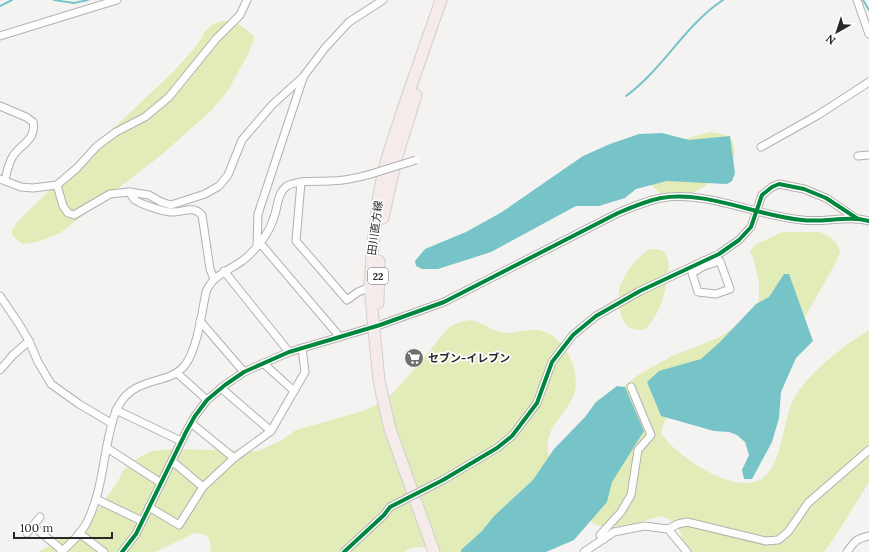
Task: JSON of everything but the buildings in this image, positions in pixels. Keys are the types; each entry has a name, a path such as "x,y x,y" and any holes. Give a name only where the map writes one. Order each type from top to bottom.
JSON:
{"main road":[{"name":"田川直方線","path":"441,0 386,162 379,193 370,287 386,381 397,426 412,474 441,552"},
{"name":"田川直方線","path":"434,552 390,429 379,381 376,326 379,248 384,209 396,158 448,0"}],"street":[{"path":"0,36 117,0"},
{"path":"0,106 26,117 33,122 35,130 30,138 14,155 2,180 20,187 33,188 57,185 77,168 97,146 116,132 144,116 169,97 216,39 240,15 247,0"},
{"path":"57,185 63,206 68,214 74,215 110,194 129,192 148,195 161,202 172,204 205,194 219,186 228,175 242,140 272,105 303,77 325,48 349,22 383,0"},
{"path":"857,0 869,34"},
{"path":"303,77 258,214 259,244 340,336"},
{"path":"761,147 818,115 869,82"},
{"path":"858,156 869,155"},
{"path":"33,526 62,551 87,523 96,499 111,423 116,410 127,394 135,387 177,372 185,366 190,357 206,292 214,279 224,271 242,261 259,244 268,230 282,191 288,186 301,182 356,178 416,160"},
{"path":"301,182 296,241 347,300 358,292 370,287"},
{"path":"344,552 384,515 390,507 443,480 497,448 512,436 537,403 552,362 573,335 596,316 640,291 703,264 720,261 730,289 716,294 698,292 692,273 703,264 739,240 751,228 762,195 772,187 779,184 804,189 826,198 858,219"},
{"path":"129,192 135,200 161,210 172,212 192,209 197,210 202,215 210,269 214,279"},
{"path":"122,552 130,549 181,441 206,400 244,372 263,363 289,352 376,326 444,302 632,206 662,198 684,197 714,200 776,216 805,221 858,219 869,221"},
{"path":"224,271 289,352"},
{"path":"0,296 29,341 38,362 51,384 79,404 111,423"},
{"path":"200,321 244,372"},
{"path":"0,370 13,354 29,341"},
{"path":"149,507 179,525 203,487 234,458 271,431 305,372 302,348"},
{"path":"263,363 294,391"},
{"path":"177,372 206,400"},
{"path":"604,539 600,535 621,512 631,495 638,450 652,435 631,387"},
{"path":"221,388 271,431"},
{"path":"116,410 181,441"},
{"path":"191,423 234,458"},
{"path":"106,448 161,483"},
{"path":"584,552 614,532 644,526 668,529 686,522 766,541 778,540 788,532 808,504 869,450"},
{"path":"172,461 203,487"},
{"path":"96,499 142,521"},
{"path":"27,534 40,517"},
{"path":"668,529 687,552"},
{"path":"79,533 104,552"},
{"path":"847,552 860,537 869,536"}],"green space":[{"path":"221,21 231,22 242,26 254,36 254,40 227,92 211,111 160,156 60,233 30,244 19,242 12,235 12,230 18,221 173,72 193,50 205,31 213,24"},
{"path":"710,132 722,134 732,139 735,155 733,161 707,184 694,192 679,197 671,197 663,195 656,190 645,176 662,148 684,139"},
{"path":"782,232 820,232 830,237 838,245 840,252 835,264 797,331 669,414 662,427 661,433 680,453 693,463 709,472 725,479 740,483 754,482 765,476 771,469 779,451 788,414 796,394 814,373 836,353 869,330 869,482 836,535 824,552 685,552 677,526 673,522 661,516 636,523 607,527 599,526 593,523 586,512 622,388 638,375 672,356 720,337 731,329 743,325 754,313 759,299 759,283 750,251 755,245"},
{"path":"651,249 663,251 667,256 668,272 665,291 657,313 646,329 633,329 628,327 622,319 619,289 624,277 636,260"},
{"path":"469,320 478,322 496,331 506,333 535,330 545,332 553,336 566,349 574,367 576,376 574,394 549,435 549,456 556,478 520,552 433,552 422,547 418,547 411,548 404,552 210,552 211,547 209,539 206,535 195,533 155,552 38,552 61,539 82,532 117,483 123,471 138,458 152,451 174,449 258,451 282,440 296,430 363,411 385,400 394,392 449,327"}],"water":[{"path":"662,133 689,140 730,136 735,173 732,181 727,184 667,181 636,189 625,198 599,206 576,206 491,252 438,269 422,269 416,266 415,261 425,249 466,232 502,212 583,156 610,144 639,134"},
{"path":"784,274 789,274 813,341 796,358 781,392 779,418 772,442 752,479 744,479 742,470 749,455 745,442 737,435 729,432 714,431 661,416 647,382 659,371 701,359 720,342 756,304 769,297"},
{"path":"617,386 625,387 644,431 612,482 607,502 574,540 546,552 461,552 461,550 482,531 494,516 533,480 554,449 585,417 596,402"}],"waterway":[{"path":"0,6 12,0"},
{"path":"54,0 74,3 88,0"},
{"path":"626,96 651,73 685,34 709,10 723,0"},
{"path":"863,0 869,10"}],"cycle path":[{"path":"344,552 384,515 390,507 443,480 497,448 512,436 537,403 552,362 573,335 596,316 640,291 719,254 739,240 751,227 762,195 772,187 779,184 804,189 826,198 858,219"},
{"path":"122,552 136,534 186,432 195,416 207,400 244,372 289,352 380,325 444,302 618,213 655,199 678,196 714,200 785,218 810,221 844,219 861,219 869,221"}],"place":[{"name":"セブン-イレブン","path":"414,358"}]}
